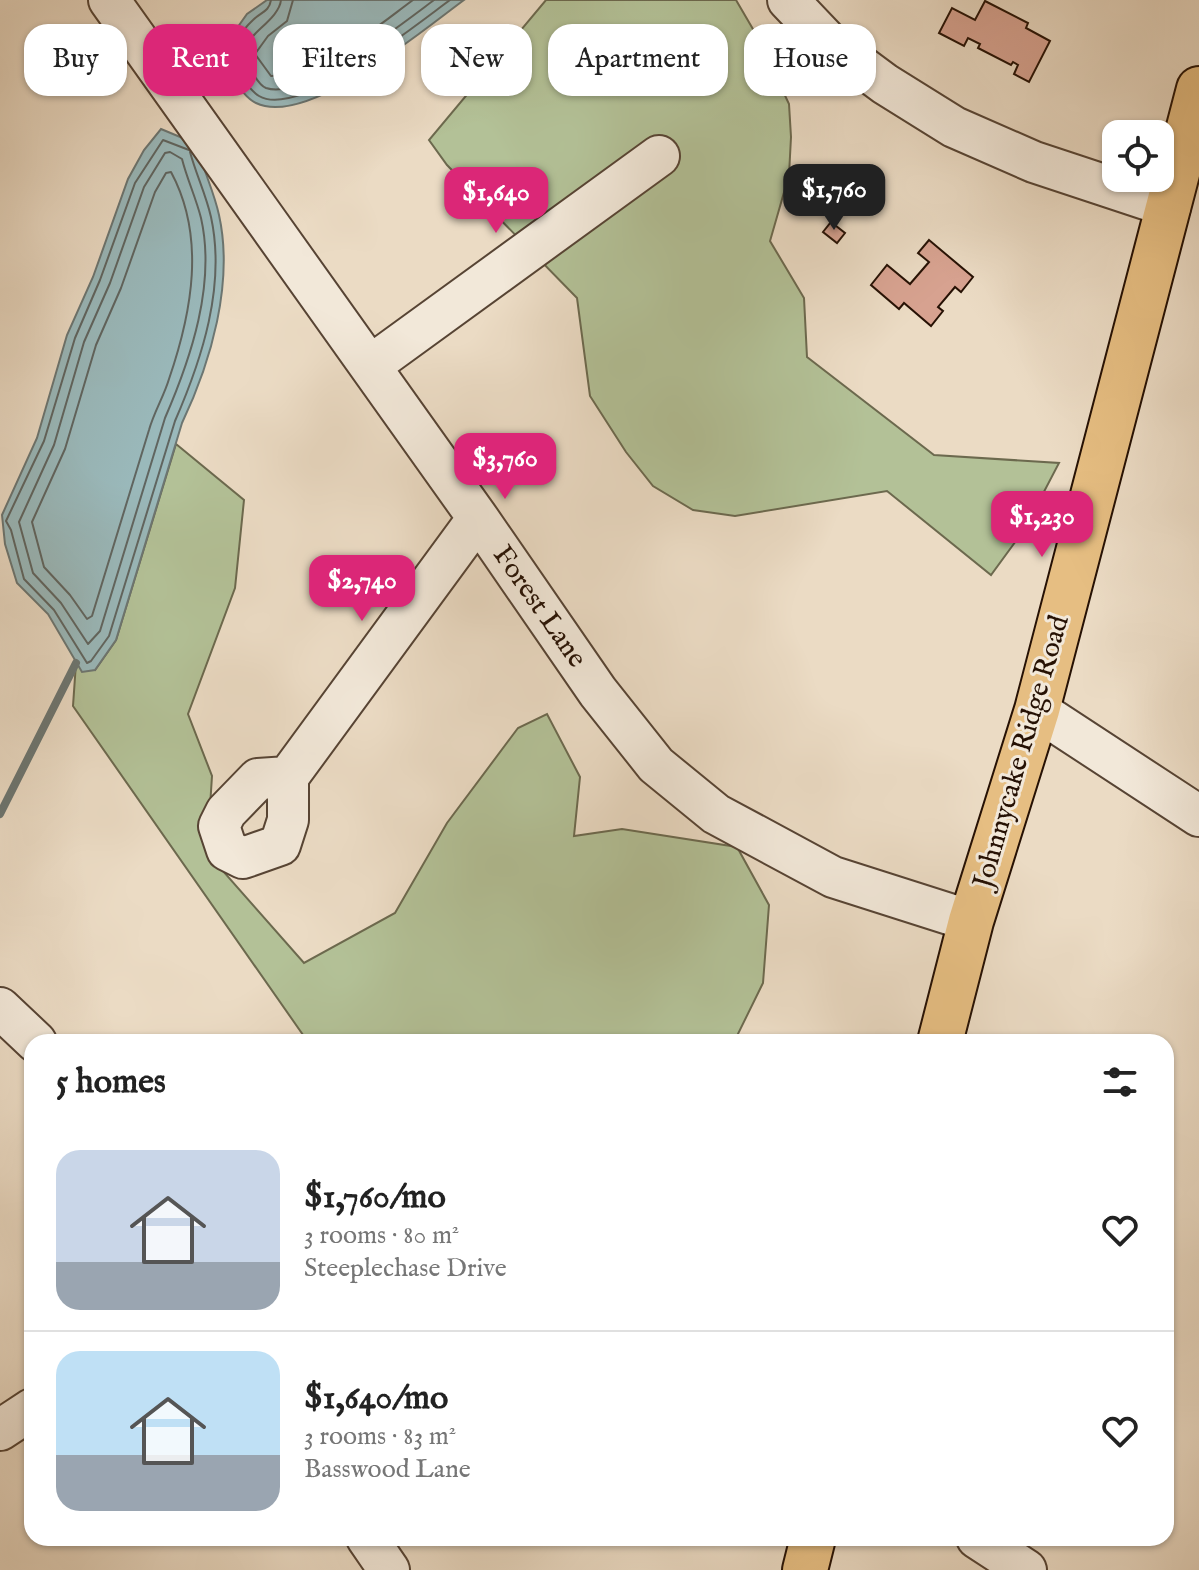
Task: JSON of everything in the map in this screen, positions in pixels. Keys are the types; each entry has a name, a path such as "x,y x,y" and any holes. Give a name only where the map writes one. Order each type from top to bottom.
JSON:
{"main road":[{"name":"Johnnycake Ridge Road","path":"942,1034 971,921 1037,710 1199,89"},
{"path":"805,1570 811,1546"}],"street":[{"name":"Forest Lane","path":"109,0 478,518 598,692 656,765 716,814 833,877 971,921"},
{"path":"788,0 827,41 885,84 954,127 1034,162 1170,207"},
{"path":"370,366 659,156"},
{"path":"288,777 478,518"},
{"path":"1037,710 1199,816"},
{"path":"0,1008 28,1034"},
{"path":"0,1430 24,1414"},
{"path":"372,1546 389,1570"},
{"path":"989,1546 1026,1570"}],"green space":[{"path":"546,0 736,0 750,24 744,24 744,96 785,96 789,104 789,175 770,241 804,298 807,357 934,455 1059,463 1024,530 991,575 887,491 735,516 693,510 653,486 626,452 590,396 577,298 447,165 429,140 466,96 532,96 532,24 526,24"},
{"path":"176,444 244,500 235,588 188,714 212,776 207,853 304,963 395,913 447,823 518,728 547,714 580,777 574,836 622,829 737,847 769,905 763,983 738,1034 302,1034 73,706 76,663 95,670 116,640"}],"water":[{"path":"267,0 464,0 432,24 421,24 421,32 405,44 405,24 273,24 273,96 317,96 278,107 256,103 247,96 257,96 257,24 240,24 247,14"},
{"path":"161,129 197,144 219,215 223,241 222,295 210,348 182,423 116,640 95,670 82,672 48,614 17,583 5,544 2,515 37,438 67,335 93,277 128,179 144,150"}],"building":[{"path":"985,1 1028,23 1026,28 1050,41 1029,82 1014,74 1018,65 1013,62 1011,65 978,48 980,44 968,38 964,46 939,33 952,8 975,20"},
{"path":"831,222 845,233 837,243 823,232"},
{"path":"929,240 973,277 961,292 955,287 938,307 943,311 931,326 904,303 899,309 871,285 887,265 910,284 929,262 918,253"}],"waterway":[{"path":"0,814 76,663"}]}
